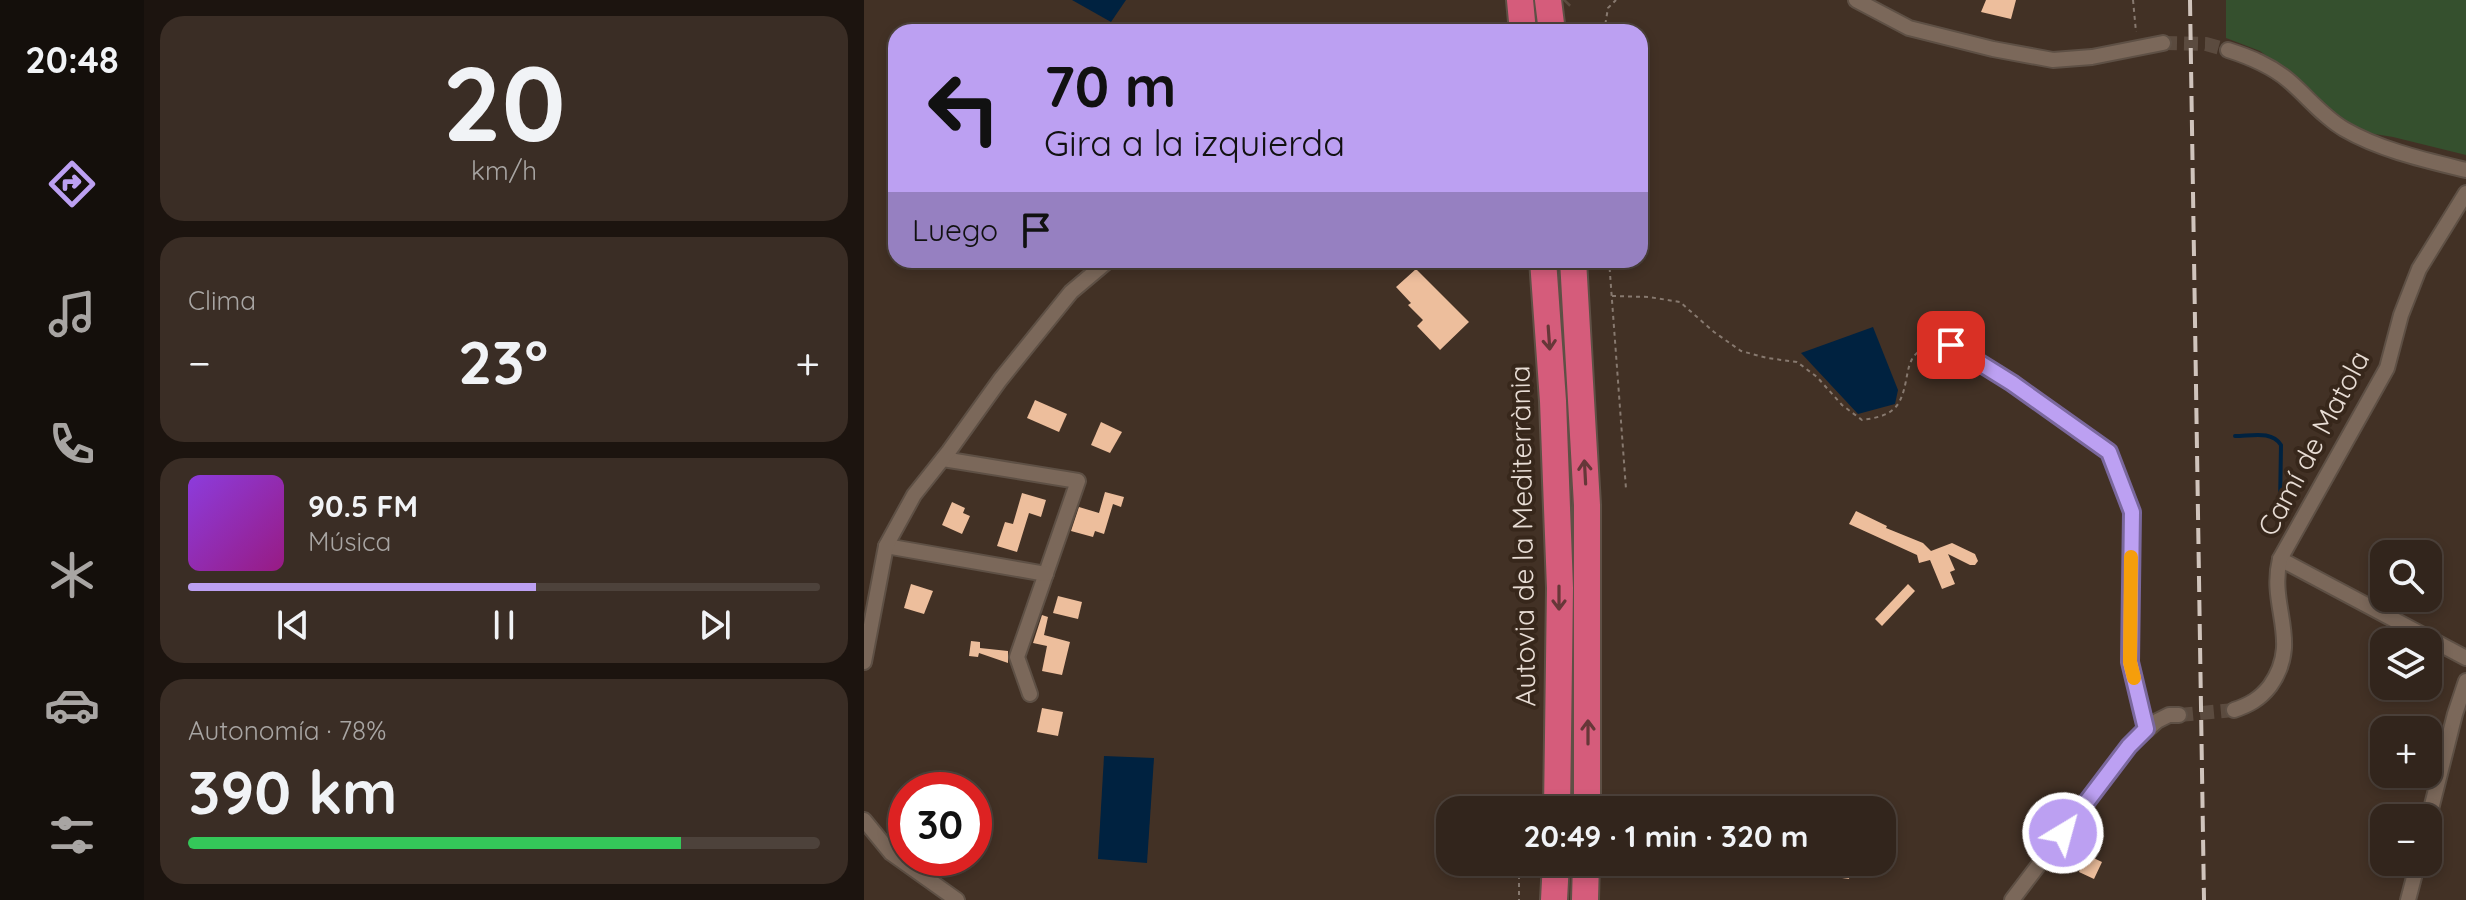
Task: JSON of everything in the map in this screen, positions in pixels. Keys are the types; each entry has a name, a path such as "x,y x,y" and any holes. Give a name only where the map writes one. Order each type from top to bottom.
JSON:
{"highway":[{"path":"1520,0 1522,24"},
{"path":"1548,0 1551,24"},
{"name":"Autovia de la Mediterrània","path":"1544,268 1553,401 1560,588 1557,796"},
{"path":"1573,268 1587,505 1587,796"},
{"path":"1554,900 1555,876"},
{"path":"1585,900 1586,876"}],"street":[{"path":"1856,0 1909,28 2032,57 2065,61 2163,43"},
{"path":"2228,50 2272,68 2343,129 2423,159 2466,170"},
{"name":"Camí de Matola","path":"2234,710 2257,700 2277,676 2284,660 2285,636 2276,591 2280,559 2387,368 2401,315 2419,269 2466,193"},
{"path":"864,662 886,546 914,495 1071,292 1100,268"},
{"path":"1951,345 2012,383 2109,452 2132,512 2130,662 2146,729"},
{"path":"943,459 1078,481 1017,657 1030,694"},
{"path":"886,546 1046,574"},
{"path":"2280,559 2466,658"},
{"path":"2432,804 2466,681"},
{"path":"2012,900 2129,746 2146,729 2169,715 2179,715"},
{"path":"864,820 891,853 957,900"},
{"path":"2408,900 2414,876"}],"path":[{"path":"1605,24 1608,8 1616,0"},
{"path":"2133,0 2138,50"},
{"path":"1610,268 1626,489"},
{"path":"1612,296 1680,302 1741,351 1797,362 1862,420 1883,416 1897,406 1914,354 1924,347 1951,345"},
{"path":"1519,876 1519,900"}],"green space":[{"path":"2226,0 2466,0 2466,155 2393,137 2343,129 2305,85 2260,51 2226,38"}],"water":[{"path":"1072,0 1126,0 1111,22"},
{"path":"1873,327 1898,390 1895,404 1858,414 1801,353"},
{"path":"1104,756 1154,758 1147,863 1098,859"}],"building":[{"path":"1986,0 2016,0 2011,19 1981,12"},
{"path":"1416,269 1469,322 1440,350 1417,326 1423,320 1396,287"},
{"path":"1035,400 1067,414 1059,432 1027,418"},
{"path":"1101,422 1122,432 1110,453 1091,445"},
{"path":"1105,492 1124,497 1121,507 1113,504 1104,534 1095,531 1093,537 1071,531 1079,507 1099,513"},
{"path":"1022,493 1046,500 1041,517 1029,513 1017,552 997,546 1005,522 1013,524"},
{"path":"952,502 965,508 963,513 970,516 962,534 942,525"},
{"path":"1856,511 1886,528 1923,543 1931,551 1952,543 1975,554 1978,561 1970,565 1948,554 1955,570 1950,572 1955,584 1942,589 1930,560 1919,563 1917,555 1849,524"},
{"path":"911,584 933,591 924,614 904,608"},
{"path":"1908,584 1915,591 1882,626 1875,619"},
{"path":"1058,596 1082,602 1078,619 1053,613"},
{"path":"1042,615 1048,617 1044,635 1070,642 1062,675 1042,671 1047,646 1033,643"},
{"path":"971,641 980,642 980,648 1008,651 1008,663 979,653 978,657 969,656"},
{"path":"1042,708 1063,712 1058,736 1037,732"},
{"path":"2081,852 2102,862 2094,879 2079,872 2081,867 2076,865"}],"waterway":[{"path":"2235,436 2267,436 2281,445 2280,507"}],"tunnel":[{"path":"1543,24 1566,0"},
{"path":"2163,43 2206,44 2228,50"},
{"path":"2179,715 2234,710"}],"railway":[{"path":"2190,0 2204,900"}],"slow traffic":[{"path":"2131,557 2130,662 2134,678"}],"route":[{"path":"1951,345 2012,383 2109,452 2132,512 2130,662 2146,729 2129,746 2063,833"}]}
